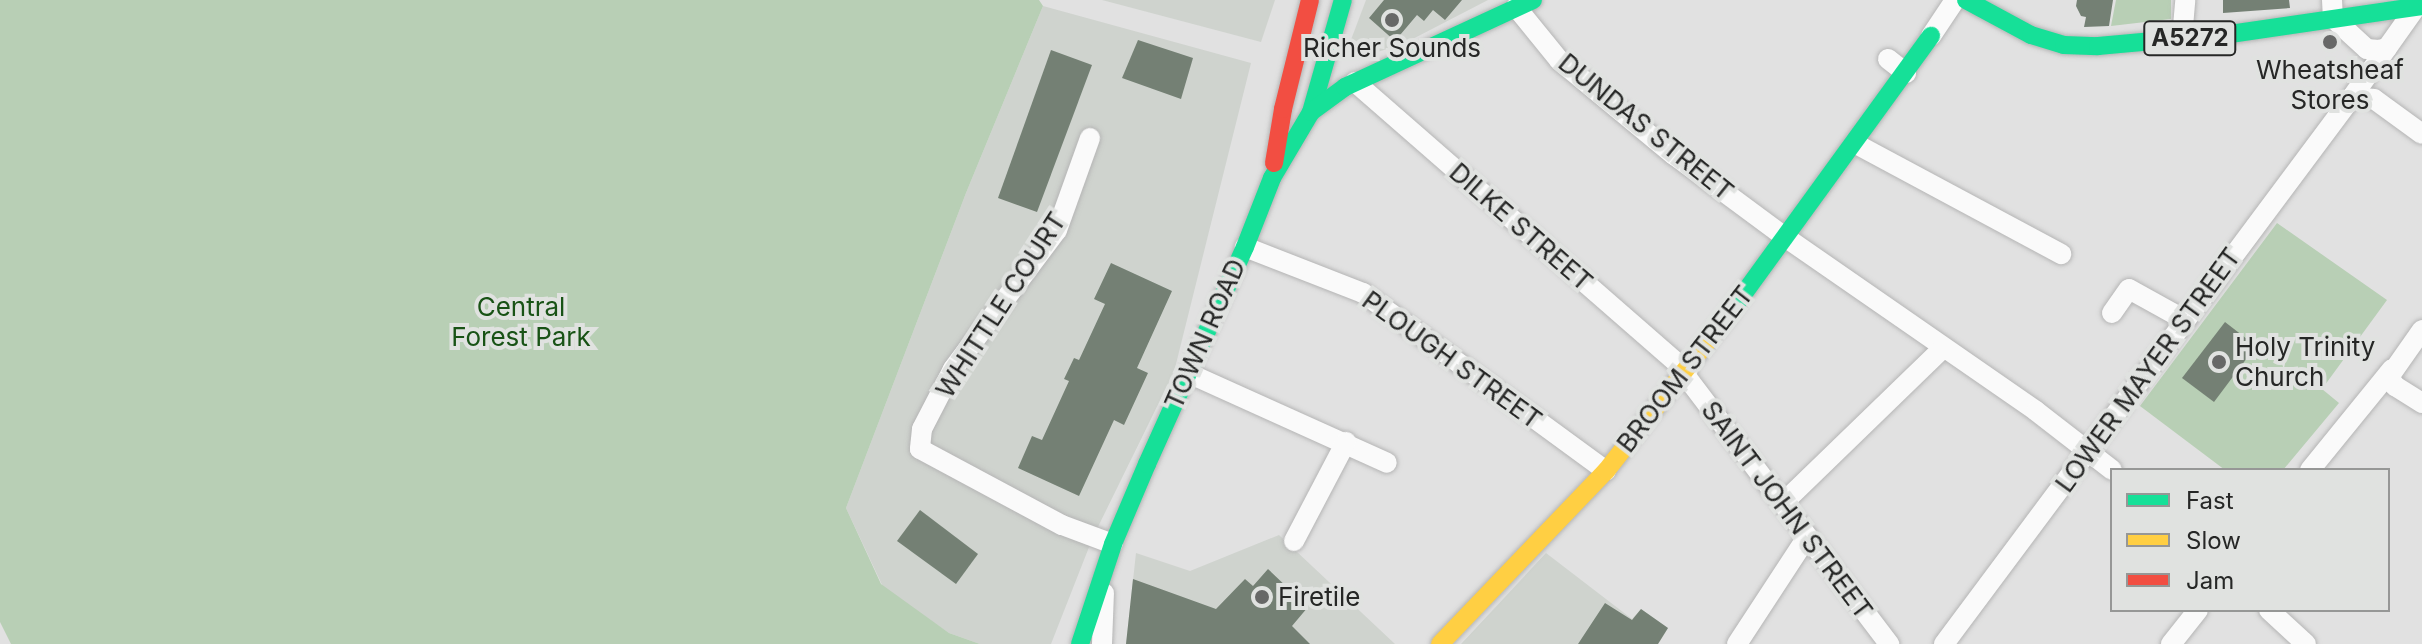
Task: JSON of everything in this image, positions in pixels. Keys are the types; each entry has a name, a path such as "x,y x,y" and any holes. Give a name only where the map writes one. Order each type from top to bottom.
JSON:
{"main road":[{"path":"1272,178 1283,109 1310,0"},
{"path":"1311,112 1343,0"},
{"name":"A5272","path":"1966,0 2031,35 2064,45 2098,46 2182,38 2332,9 2419,6"},
{"name":"TOWN ROAD","path":"1080,644 1113,544 1245,247 1272,178 1311,112 1330,95 1355,82 1524,4"},
{"name":"BROOM STREET","path":"1440,644 1606,471 1686,374 1856,144 1931,36"},
{"path":"1298,50 1324,59 1385,67"}],"street":[{"name":"BROOM STREET","path":"1931,36 1955,0"},
{"path":"2182,38 2185,0"},
{"name":"DUNDAS STREET","path":"1524,4 1559,60 1674,155 1785,237 2036,411 2110,468"},
{"name":"LOWER MAYER STREET","path":"1944,644 2185,320 2357,96 2387,48 2419,6"},
{"path":"2332,9 2367,49 2387,48"},
{"path":"1888,59 1906,73"},
{"name":"DILKE STREET","path":"1355,82 1686,374"},
{"path":"2357,96 2374,99 2422,134"},
{"name":"WHITTLE COURT","path":"1090,138 1057,230 953,369 922,429 920,449 1062,525 1113,544"},
{"path":"1856,144 2061,254"},
{"name":"PLOUGH STREET","path":"1245,247 1363,293 1606,471"},
{"path":"2112,313 2129,289 2185,320"},
{"path":"2312,468 2422,330"},
{"path":"1783,503 1943,348"},
{"path":"1188,373 1387,463"},
{"path":"2390,373 2395,386 2422,403"},
{"name":"SAINT JOHN STREET","path":"1686,374 1889,644"},
{"path":"1294,541 1346,442"},
{"path":"1737,644 1807,537"},
{"path":"1102,644 1105,570"},
{"path":"2171,644 2196,612"},
{"path":"2271,612 2306,644"}],"shaded area":[{"path":"1102,0 1275,0 1261,42"},
{"path":"1366,0 1488,0 1401,45 1367,55 1349,45"},
{"path":"1043,6 1251,63 1174,372 1093,537 1051,644 980,644 949,633 884,589 846,508 966,193"},
{"path":"1279,535 1395,644 1126,644 1136,553 1190,571"},
{"path":"1546,553 1632,619 1641,609 1668,628 1658,644 1461,644"}],"green space":[{"name":"Central Forest Park","path":"0,0 1039,0 1043,6 966,193 846,508 881,584 949,633 980,644 11,644 0,622"},
{"path":"2116,0 2171,0 2171,19 2111,26"},
{"path":"2277,223 2387,300 2322,389 2339,403 2285,468 2222,468 2140,406"}],"building":[{"name":"Richer Sounds","path":"1384,0 1462,0 1445,20 1433,10 1424,21 1417,15 1395,41 1369,18"},
{"path":"2077,0 2113,0 2109,26 2084,27 2086,17 2081,16 2076,6"},
{"path":"2223,0 2289,0 2290,8 2223,13"},
{"path":"1138,40 1193,58 1181,99 1122,78"},
{"path":"1051,50 1092,65 1037,212 998,198"},
{"path":"1111,263 1172,291 1137,368 1148,373 1124,425 1114,420 1079,496 1018,468 1032,436 1042,440 1069,381 1064,379 1074,358 1079,360 1105,304 1094,299"},
{"name":"Holy Trinity Church","path":"2225,322 2256,346 2214,402 2182,378"},
{"path":"920,510 978,554 956,584 897,541"},
{"name":"Firetile","path":"1268,569 1308,607 1292,626 1310,644 1126,644 1133,579 1216,609 1245,579 1253,586"},
{"path":"1605,603 1632,620 1641,609 1668,628 1658,644 1578,644"}],"traffic: fast":[{"path":"1311,112 1343,0"},
{"path":"1080,644 1113,544 1147,464 1245,247 1272,178 1311,112 1345,87 1533,0"},
{"path":"1966,0 2031,35 2064,45 2098,46 2230,34 2422,6"},
{"path":"1726,318 1931,36"}],"traffic: slow":[{"path":"1440,644 1606,471 1726,318"}],"traffic: jam":[{"path":"1274,163 1283,109 1310,0"}],"place":[{"name":"Richer Sounds","path":"1392,20"},
{"name":"Wheatsheaf Stores","path":"2330,42"},
{"name":"Holy Trinity Church","path":"2219,362"},
{"name":"Firetile","path":"1262,597"}]}
